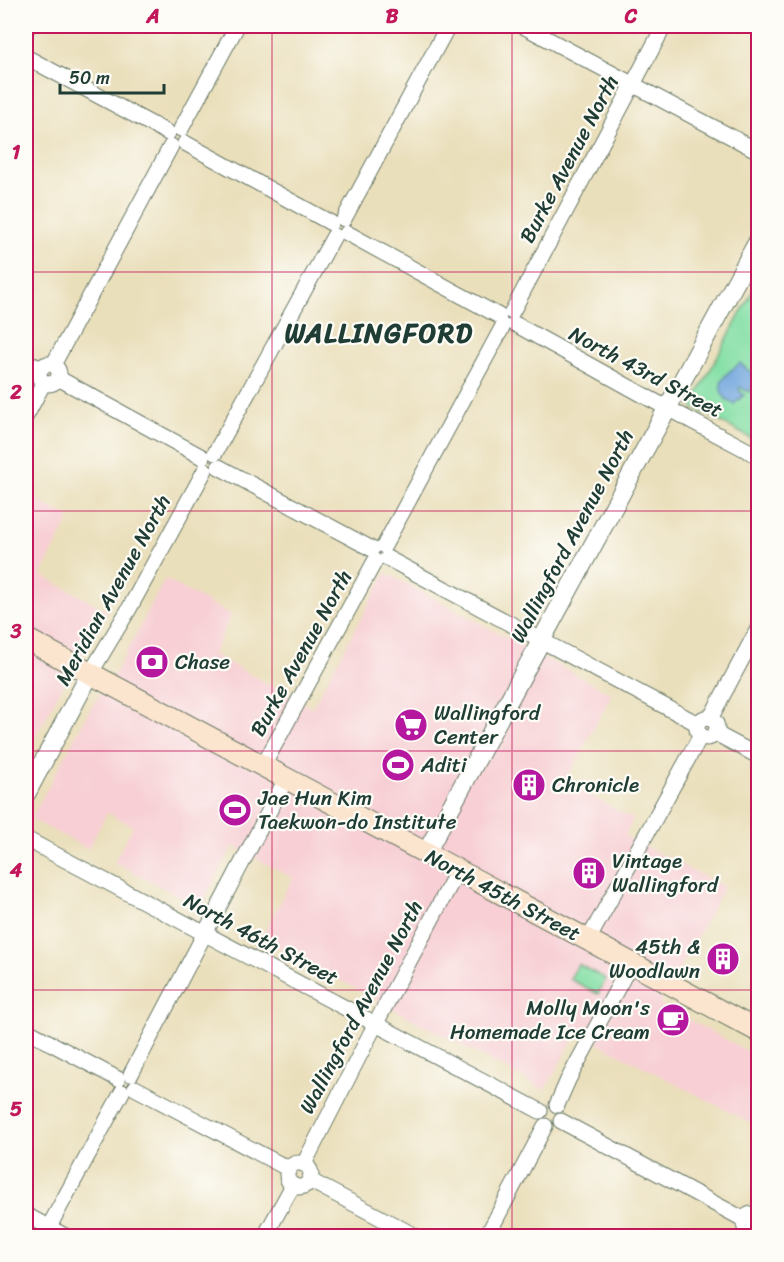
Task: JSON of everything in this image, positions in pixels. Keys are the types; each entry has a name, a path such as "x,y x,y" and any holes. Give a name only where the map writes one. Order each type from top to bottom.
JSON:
{"main road":[{"name":"North 45th Street","path":"26,639 631,963 756,1025"}],"street":[{"path":"26,30 28,26"},
{"path":"26,416 237,26"},
{"name":"Meridian Avenue North","path":"26,794 448,26"},
{"path":"523,26 759,151"},
{"name":"Burke Avenue North","path":"263,766 664,26"},
{"name":"North 43rd Street","path":"26,57 759,456"},
{"name":"Wallingford Avenue North","path":"426,854 759,241"},
{"path":"26,361 759,756"},
{"path":"588,940 759,629"},
{"path":"47,1232 286,779"},
{"name":"North 46th Street","path":"26,839 540,1111"},
{"name":"Wallingford Avenue North","path":"304,1164 458,870"},
{"path":"557,1105 631,963"},
{"path":"26,1030 289,1169"},
{"path":"553,1103 557,1105 562,1110 561,1121 554,1127 545,1126 539,1118 540,1111 545,1105 553,1103"},
{"path":"561,1121 751,1228"},
{"path":"487,1236 545,1126"},
{"path":"295,1164 304,1164 311,1172 309,1180 303,1186 294,1185 288,1179 289,1169 295,1164"},
{"path":"309,1180 415,1236"},
{"path":"265,1236 294,1185"},
{"path":"26,1215 47,1232 65,1236"}],"shaded area":[{"path":"26,494 70,518 41,575 108,611 61,689 26,754"},
{"path":"386,573 612,694 565,782 633,819 625,836 724,887 660,1004 758,1057 758,1127 577,1032 545,1090 261,938 293,878 233,846 200,907 114,862 133,826 107,813 88,849 31,819 90,709 117,670 165,579 231,615 213,654 312,708"}],"green space":[{"path":"758,281 758,442 691,406"},
{"path":"578,964 606,979 598,994 570,979"}],"water":[{"path":"740,363 756,377 755,384 749,392 740,387 739,390 744,395 734,404 724,396 721,384 727,374"}],"place":[{"name":"Chase","path":"152,662"},
{"name":"Wallingford Center","path":"411,725"},
{"name":"Aditi","path":"398,765"},
{"name":"Chronicle","path":"529,785"},
{"name":"Jae Hun Kim Taekwon-do Institute","path":"235,810"},
{"name":"Vintage Wallingford","path":"589,873"},
{"name":"45th & Woodlawn","path":"723,959"},
{"name":"Molly Moon's Homemade Ice Cream","path":"673,1020"}],"district":[{"name":"WALLINGFORD","path":"379,333"}]}
